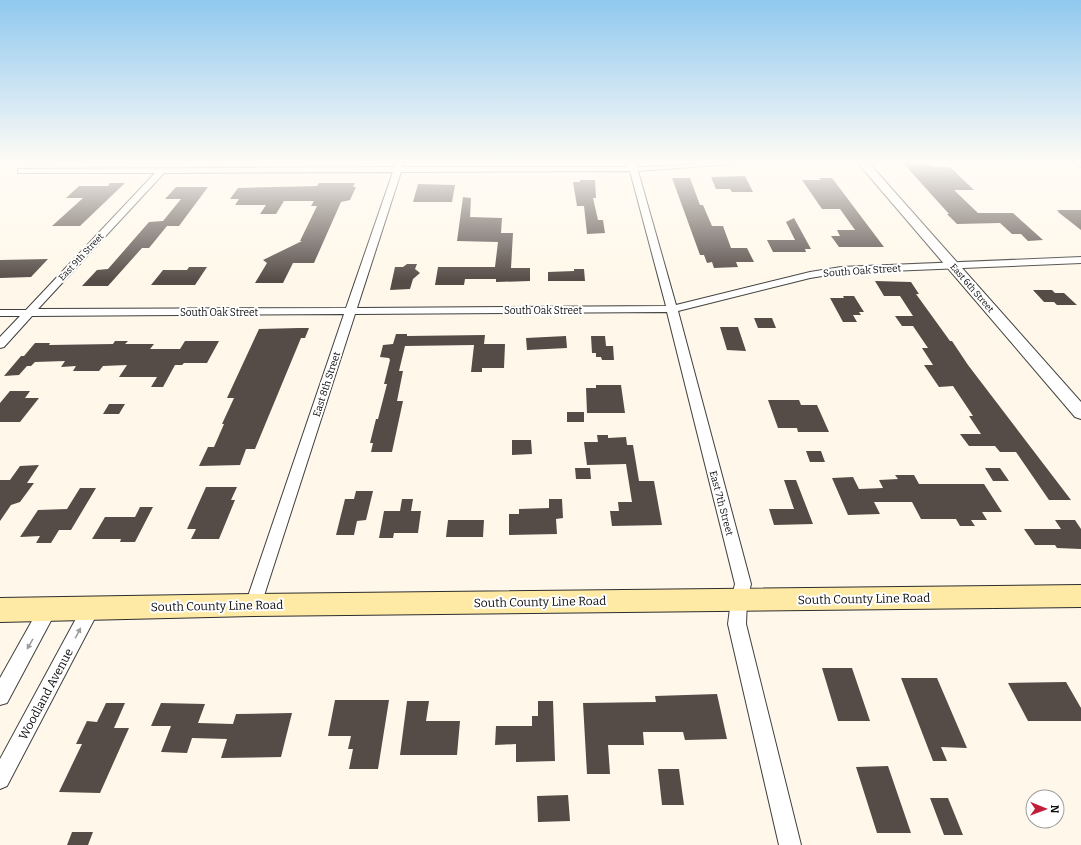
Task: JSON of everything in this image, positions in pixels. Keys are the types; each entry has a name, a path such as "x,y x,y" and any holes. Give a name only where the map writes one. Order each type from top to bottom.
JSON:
{"main road":[{"name":"South County Line Road","path":"0,610 1081,596"}],"street":[{"name":"East 9th Street","path":"0,344 133,201"},
{"name":"East 8th Street","path":"253,606 387,201"},
{"name":"East 7th Street","path":"642,201 672,309 743,584 739,600 737,624 790,845"},
{"name":"East 6th Street","path":"896,201 1081,413"},
{"name":"South Oak Street","path":"0,313 672,309 810,275 870,268 1081,260"},
{"name":"Woodland Avenue","path":"0,779 91,608"},
{"path":"0,696 36,634 48,609"}],"building":[{"path":"79,201 106,201 80,226 52,226"},
{"path":"179,201 197,201 179,226 167,226 149,248 142,248 108,286 82,286 97,270 108,269 149,222 163,221"},
{"path":"237,201 284,201 276,214 260,214 266,205 235,205"},
{"path":"314,201 344,201 341,202 314,263 293,263 283,283 255,283 267,263 263,260 302,241 300,241 317,206 311,206"},
{"path":"413,201 452,201 452,202"},
{"path":"462,201 471,201 470,217 502,218 501,233 513,233 511,268 530,268 530,281 496,282 496,279 465,279 464,285 435,285 438,267 495,267 498,242 457,241"},
{"path":"576,201 594,201 598,220 603,220 605,233 587,234 584,206 577,206"},
{"path":"681,201 699,201 700,205 703,205 712,226 723,226 731,248 747,248 754,262 736,262 738,267 714,268 712,262 707,263 704,255 700,255"},
{"path":"817,201 850,201 884,247 839,247 831,236 840,236 837,230 855,230 840,209 822,209"},
{"path":"938,201 966,201 978,213 1013,213 1043,240 1028,241 1021,234 1012,234 1000,223 957,224 947,214 949,214"},
{"path":"1057,210 1081,210 1081,230 1058,212"},
{"path":"794,218 811,249 805,249 806,252 773,252 767,240 795,240 786,222"},
{"path":"48,259 31,277 0,278 0,260"},
{"path":"407,264 417,264 415,269 420,273 413,279 410,289 390,290 395,267 403,267"},
{"path":"189,267 207,267 195,285 151,285 163,270 187,270"},
{"path":"574,269 584,269 585,281 548,281 548,272 574,271"},
{"path":"875,281 911,282 919,294 916,294 950,341 952,341 968,365 1071,500 1049,500 1016,452 1000,452 995,446 969,446 960,434 981,434 969,416 973,416 953,386 939,387 924,365 933,365 922,348 928,348 913,326 902,326 895,316 913,316 900,296 884,296"},
{"path":"1033,290 1052,290 1055,293 1064,293 1077,305 1057,305 1054,302 1044,302"},
{"path":"843,296 854,296 864,312 859,312 861,315 853,315 857,322 843,322 830,298 844,298"},
{"path":"754,318 772,318 776,328 758,328"},
{"path":"720,327 738,327 746,351 727,350"},
{"path":"309,328 305,338 301,338 255,449 246,449 240,465 199,466 208,447 214,447 224,424 222,424 234,398 227,398 259,329"},
{"path":"396,334 407,334 407,336 485,335 484,344 505,344 504,368 482,368 482,372 471,372 474,345 405,346 399,371 403,371 397,401 403,401 392,452 371,452 373,443 370,443 387,384 384,384 390,360 389,358 380,357 383,345 393,344"},
{"path":"566,336 567,348 527,350 526,338"},
{"path":"591,336 605,336 606,346 613,346 614,360 602,360 601,357 596,357 596,353 592,353"},
{"path":"115,341 128,341 125,344 154,344 150,349 180,349 185,341 219,341 207,363 184,363 182,365 175,365 163,387 151,387 157,377 119,377 127,365 103,366 99,371 73,371 76,366 61,367 65,361 35,362 31,366 27,366 19,375 4,376 21,356 24,356 35,343 50,343 49,345 113,344"},
{"path":"596,385 621,385 625,413 587,413 586,388 596,388"},
{"path":"10,391 30,391 25,398 39,398 20,422 0,422 0,403"},
{"path":"768,400 799,400 801,405 817,405 829,432 798,432 797,428 778,428"},
{"path":"109,404 125,404 119,414 103,414"},
{"path":"567,412 584,412 584,422 567,422"},
{"path":"597,435 608,435 608,438 626,437 627,445 633,445 639,481 654,481 662,525 612,526 610,511 619,511 618,502 632,502 626,464 587,465 584,442 598,442"},
{"path":"512,440 531,440 532,454 512,455"},
{"path":"806,451 821,451 825,462 810,462"},
{"path":"39,465 27,483 34,483 20,502 11,505 0,521 0,480 10,480 20,466"},
{"path":"575,468 590,468 591,479 576,479"},
{"path":"985,468 1000,468 1009,481 993,481"},
{"path":"895,475 914,475 919,484 984,484 1002,512 982,512 987,520 971,520 975,526 960,526 956,519 921,519 912,502 874,502 880,514 848,515 832,478 853,477 859,489 883,488 879,480 898,479"},
{"path":"784,480 796,480 813,524 774,525 769,509 794,509"},
{"path":"206,487 237,487 231,500 235,500 219,539 191,539 196,529 187,529"},
{"path":"80,488 96,488 71,530 59,530 51,543 36,543 40,536 20,537 38,510 67,509"},
{"path":"356,491 373,491 366,520 357,521 354,535 336,535 345,499 354,499"},
{"path":"402,499 413,499 411,511 421,511 418,533 394,533 393,538 379,538 384,511 400,511"},
{"path":"549,499 562,499 563,518 556,519 557,534 509,535 509,514 519,514 519,509 549,508"},
{"path":"140,507 153,507 135,542 120,542 121,539 92,539 105,517 135,517"},
{"path":"448,520 484,520 483,537 446,537"},
{"path":"1055,520 1075,520 1081,529 1081,549 1057,548 1055,545 1035,545 1024,529 1061,529"},
{"path":"822,668 852,668 870,721 838,721"},
{"path":"901,678 937,678 967,748 941,747 947,761 933,761"},
{"path":"1066,682 1081,708 1081,721 1028,721 1008,683"},
{"path":"717,694 727,739 685,740 683,732 643,732 644,745 608,745 610,774 587,774 583,703 656,702 655,696"},
{"path":"335,700 389,700 378,769 349,769 353,749 348,749 351,736 328,736"},
{"path":"407,701 429,701 426,721 460,721 457,755 400,755"},
{"path":"538,701 553,701 555,761 516,762 516,744 495,745 496,726 532,726 532,716 538,716"},
{"path":"106,703 125,703 114,728 129,728 100,793 59,792 82,744 76,744 87,721 97,722"},
{"path":"161,703 205,704 198,723 233,724 236,714 292,713 281,757 221,758 227,739 192,738 187,753 161,752 171,726 151,726"},
{"path":"888,766 911,833 877,833 856,767"},
{"path":"658,769 679,769 684,805 662,805"},
{"path":"568,795 570,821 538,822 537,796"},
{"path":"930,798 948,798 963,835 944,835"},
{"path":"72,832 93,832 88,845 67,845"}]}
